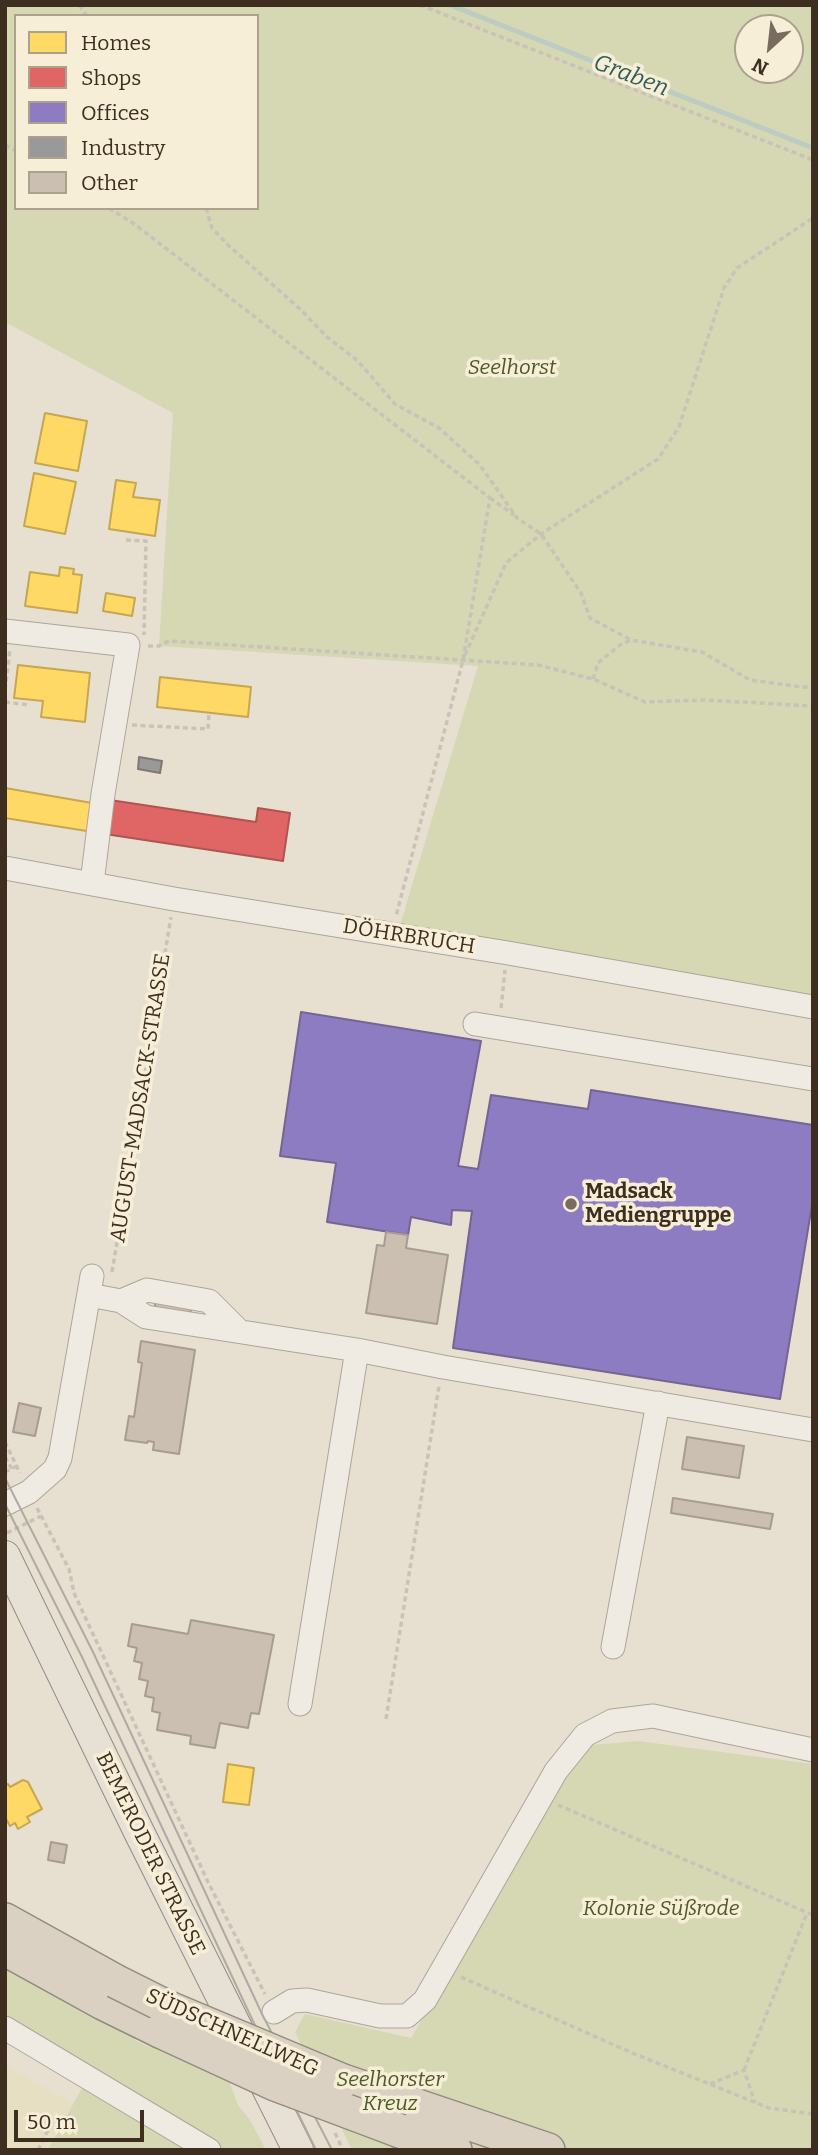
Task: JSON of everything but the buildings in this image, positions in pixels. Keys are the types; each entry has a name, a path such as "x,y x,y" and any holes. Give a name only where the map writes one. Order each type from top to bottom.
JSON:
{"highway":[{"name":"SÜDSCHNELLWEG","path":"5,1920 169,2008 343,2081 548,2150"},
{"name":"SÜDSCHNELLWEG","path":"5,1949 103,2003 275,2084 455,2150"}],"main road":[{"name":"BEMERODER STRASSE","path":"5,1556 298,2150"}],"street":[{"path":"9,631 136,645 115,724 92,884"},
{"name":"DÖHRBRUCH","path":"5,868 813,1007"},
{"path":"475,1024 813,1079"},
{"path":"5,1504 29,1492 55,1469 103,1292 146,1317 357,1350 813,1430"},
{"path":"300,1704 357,1350"},
{"path":"612,1647 658,1403"},
{"path":"274,2012 292,2001 307,2000 380,2016 407,2016 425,2000 444,1969 556,1771 585,1735 612,1721 653,1716 813,1750"},
{"path":"5,2028 209,2150"}],"path":[{"path":"420,5 813,160"},
{"path":"112,210 133,223 490,498 541,534 581,593 590,618 631,640 702,652 750,680 813,687"},
{"path":"207,210 212,228 228,245 300,309 327,337 358,361 395,404 439,428 480,465 520,520"},
{"path":"463,660 506,563 541,534 658,459 679,427 724,288 737,268 813,218"},
{"path":"391,935 463,660 490,498"},
{"path":"127,540 146,541 136,645 159,646 169,641 538,665 593,679 645,702 705,701 813,706"},
{"path":"5,690 9,631"},
{"path":"593,679 598,663 620,645 631,640"},
{"path":"5,702 29,705"},
{"path":"115,724 208,729 209,713"},
{"name":"AUGUST-MADSACK-STRASSE","path":"103,1292 174,899"},
{"path":"498,1027 508,953"},
{"path":"386,1719 443,1367"},
{"path":"5,1442 69,1569 74,1593 202,1869 274,2012"},
{"path":"5,1457 12,1469"},
{"path":"5,1472 17,1466"},
{"path":"5,1534 41,1516"},
{"path":"540,1797 813,1915"},
{"path":"755,2102 744,2070 807,1913"},
{"path":"444,1969 630,2052 769,2108 813,2114"},
{"path":"710,2084 744,2070"},
{"path":"38,2150 50,2126"},
{"path":"332,2127 343,2150"}],"shaded area":[{"path":"5,2065 74,2103 48,2150 5,2150"}],"green space":[{"name":"Seelhorst","path":"5,5 813,5 813,995 400,925 478,666 159,646 173,413 5,322"},
{"name":"Kolonie Süßrode","path":"638,1741 813,1764 813,2150 352,2150 295,2032 305,2014 411,2038 562,1777 591,1745"},
{"path":"5,1965 131,2034 136,2041 150,2047 152,2044 229,2081 238,2105 250,2120 266,2150 222,2150 5,2019"},
{"path":"82,2088 185,2150 48,2150"}],"waterway":[{"name":"Graben","path":"450,5 813,148"}],"tram line":[{"path":"5,1478 93,1652 262,2014 332,2150"},
{"path":"5,1504 82,1657 316,2150"}],"place":[{"name":"Madsack Mediengruppe","path":"571,1204"}],"park label":[{"name":"Seelhorster Kreuz","path":"390,2092"}]}
